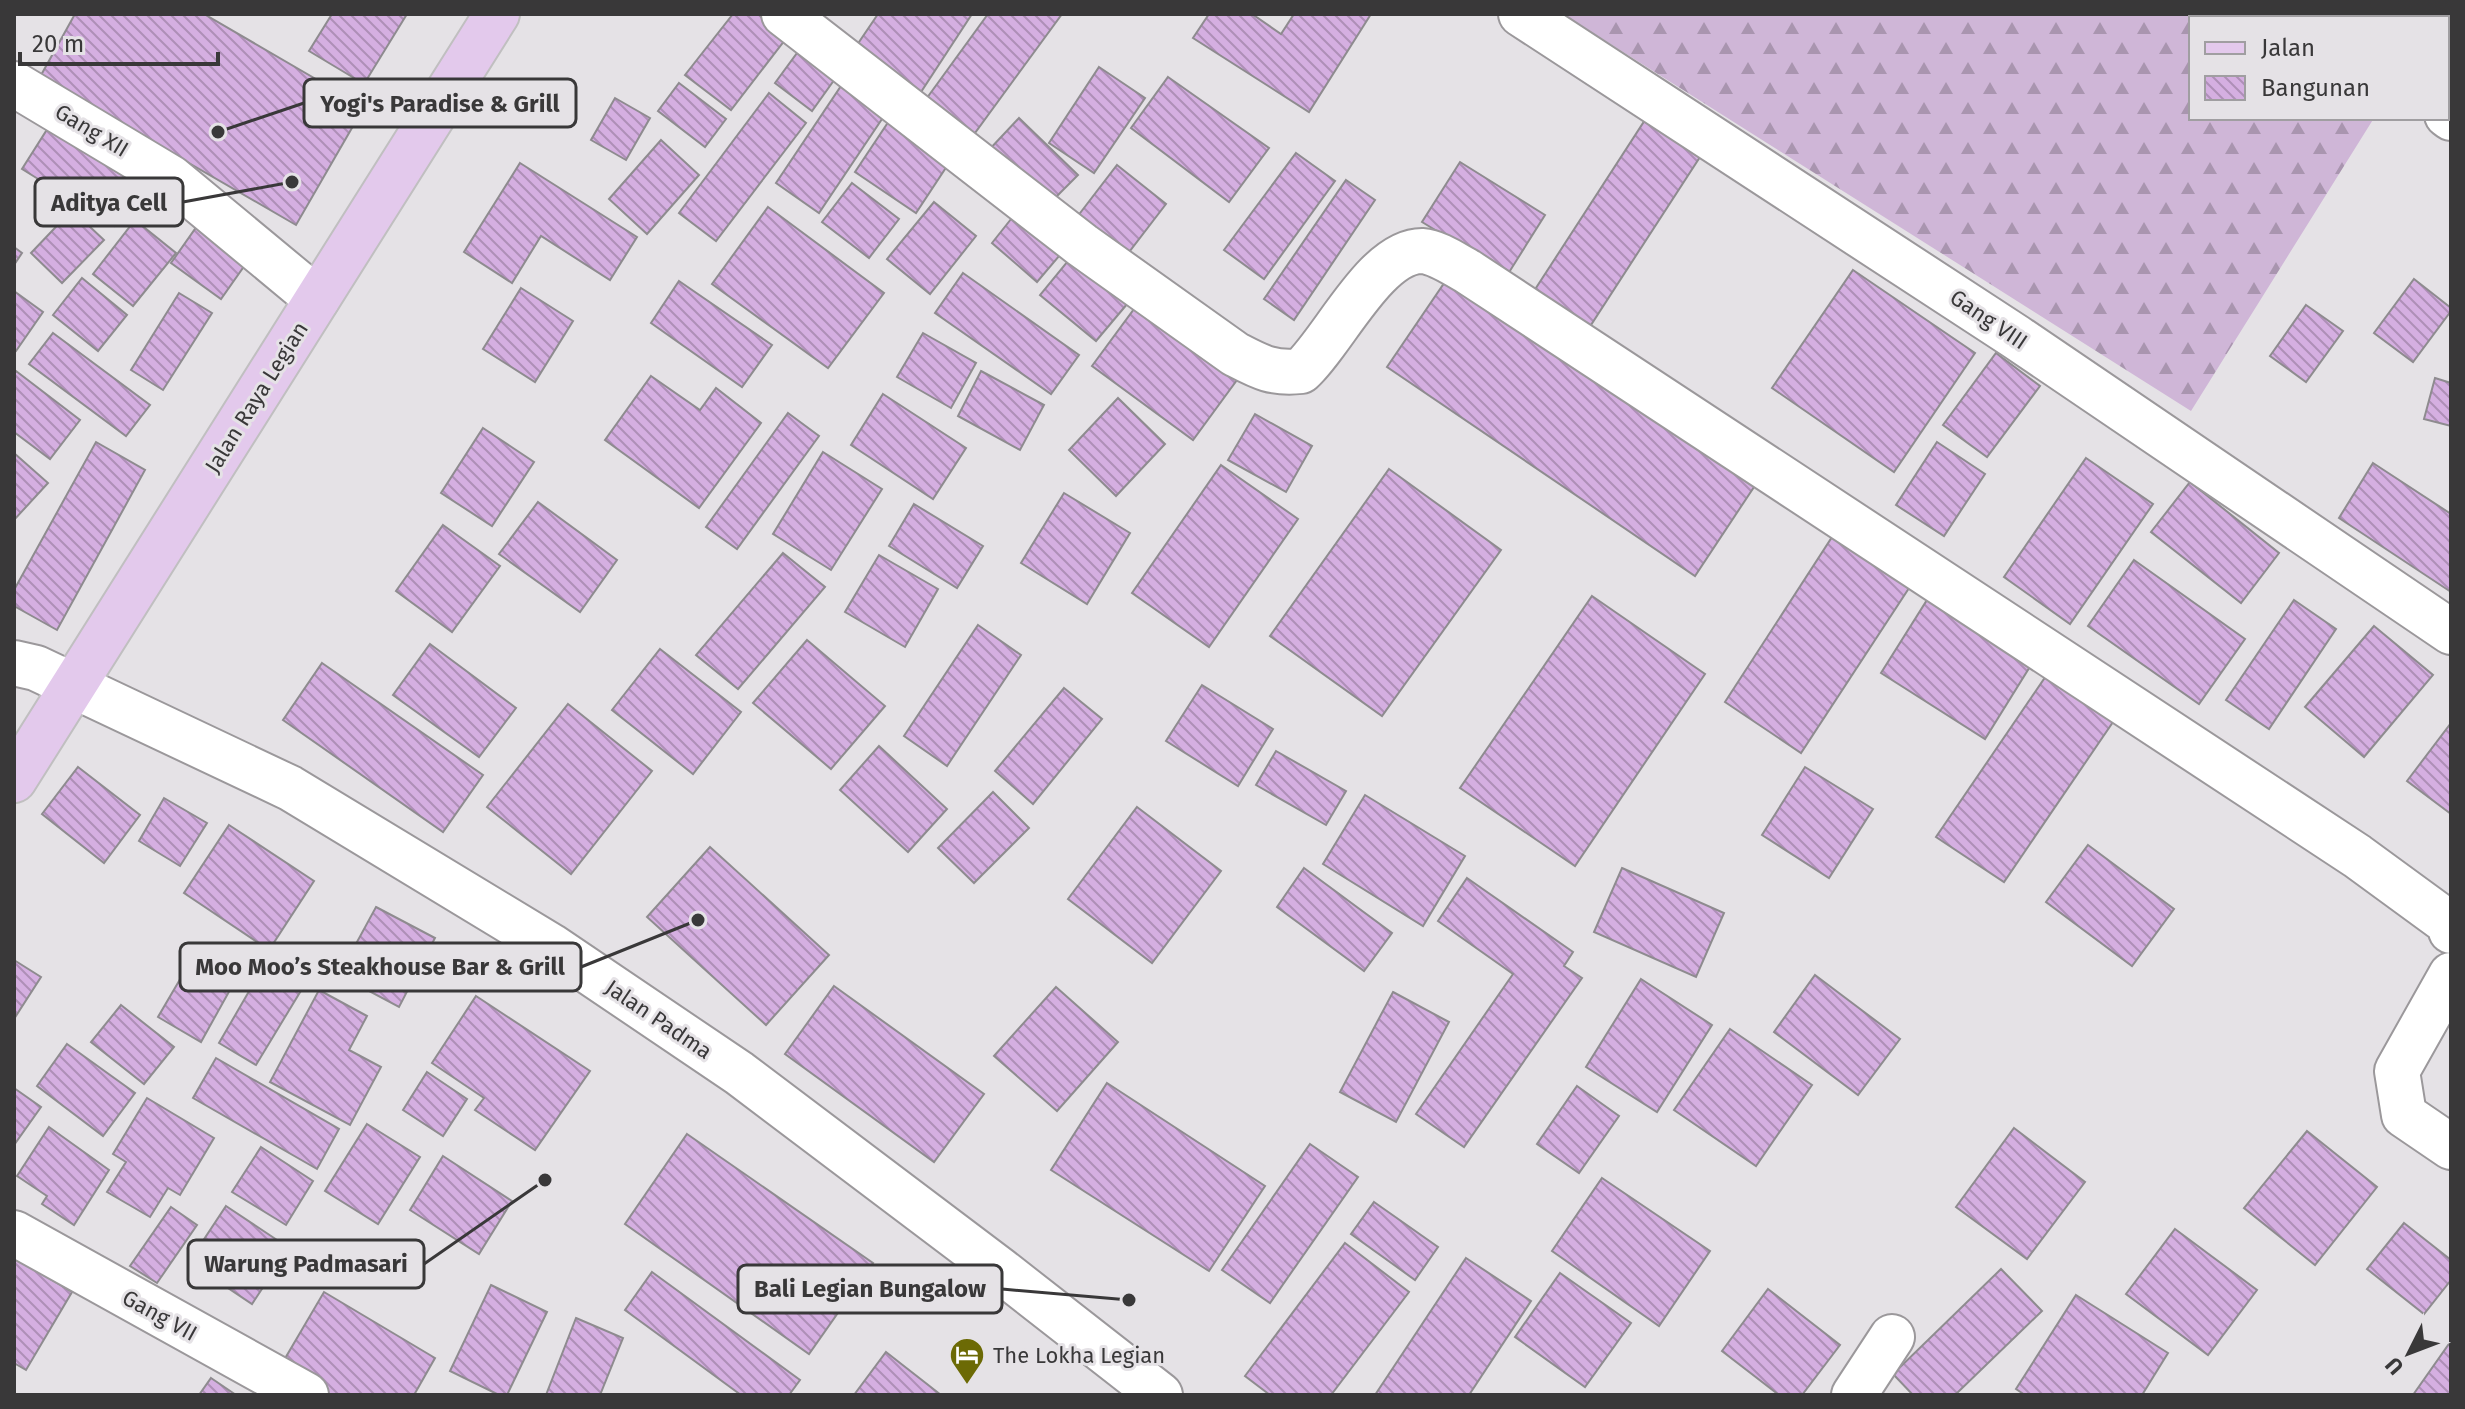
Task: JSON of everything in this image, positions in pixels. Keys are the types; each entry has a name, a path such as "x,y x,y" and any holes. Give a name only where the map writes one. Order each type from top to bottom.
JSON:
{"main road":[{"name":"Jalan Raya Legian","path":"14,780 497,14"}],"street":[{"path":"784,14 1082,245 1235,354 1261,368 1280,373 1301,371 1388,263 1422,251 1467,271 2357,856 2450,924 2451,931"},
{"name":"Gang VIII","path":"1521,14 2016,337 2451,632"},
{"name":"Gang XII","path":"14,84 171,178 317,299"},
{"name":"Jalan Padma","path":"14,663 36,668 74,685 290,788 551,946 739,1073 1160,1395"},
{"path":"2451,975 2397,1071 2404,1115 2451,1147"},
{"name":"Gang VII","path":"14,1233 306,1395"},
{"path":"1854,1395 1892,1337"}],"green space":[{"path":"1563,14 2214,16 2189,16 2189,120 2373,120 2191,411"}],"building":[{"path":"75,14 204,14 364,107 296,225 40,77"},
{"path":"332,14 407,14 364,84 309,51"},
{"path":"733,14 758,14 788,36 731,110 685,75"},
{"path":"878,14 972,14 919,95 853,51"},
{"path":"988,14 1062,14 972,137 924,102"},
{"path":"1209,14 1252,14 1281,34 1294,14 1371,14 1309,112 1193,38"},
{"path":"2451,14 2451,102 2449,16 2372,16"},
{"path":"800,49 837,76 812,111 775,83"},
{"path":"1099,67 1145,98 1094,173 1049,143"},
{"path":"1168,77 1269,148 1229,202 1131,128"},
{"path":"679,83 726,119 705,147 658,111"},
{"path":"843,83 886,113 819,213 776,183"},
{"path":"769,93 806,123 716,241 679,213"},
{"path":"615,98 650,118 626,160 591,140"},
{"path":"891,118 951,160 916,213 855,172"},
{"path":"1019,118 1078,175 1045,208 987,152"},
{"path":"1645,120 1700,157 1589,328 1534,291"},
{"path":"48,128 139,186 114,226 22,169"},
{"path":"661,140 699,175 647,234 609,199"},
{"path":"1296,153 1335,181 1264,279 1224,250"},
{"path":"1460,162 1545,215 1508,274 1422,222"},
{"path":"520,163 637,237 610,280 541,236 512,283 464,252"},
{"path":"1117,165 1166,204 1123,260 1074,221"},
{"path":"1346,180 1375,200 1294,320 1264,299"},
{"path":"852,183 899,219 869,258 822,222"},
{"path":"934,202 976,236 930,294 887,259"},
{"path":"768,207 884,293 828,368 712,284"},
{"path":"1019,209 1065,249 1037,282 992,243"},
{"path":"72,210 104,240 62,283 31,253"},
{"path":"202,219 252,255 221,299 171,263"},
{"path":"135,220 176,253 133,306 93,274"},
{"path":"14,247 22,253 14,265"},
{"path":"1077,250 1133,297 1096,341 1040,295"},
{"path":"1853,270 1975,353 1894,472 1772,388"},
{"path":"963,273 1079,355 1051,394 935,313"},
{"path":"1449,276 1756,484 1695,576 1387,367"},
{"path":"82,278 127,315 98,351 53,315"},
{"path":"2414,279 2451,311 2413,362 2374,333"},
{"path":"679,281 772,345 742,387 651,323"},
{"path":"521,288 573,321 535,382 483,349"},
{"path":"14,291 43,312 16,351 14,350"},
{"path":"179,293 212,313 163,390 131,370"},
{"path":"1137,305 1237,380 1193,440 1092,366"},
{"path":"2306,305 2343,331 2306,382 2270,356"},
{"path":"53,333 150,405 126,436 29,364"},
{"path":"923,333 976,363 951,408 897,377"},
{"path":"1996,353 2040,386 1987,457 1943,425"},
{"path":"16,371 80,420 50,459 14,432"},
{"path":"981,371 1044,405 1020,450 958,416"},
{"path":"651,376 700,410 716,388 761,423 699,508 605,440"},
{"path":"2435,378 2451,383 2451,426 2424,419"},
{"path":"883,394 966,448 933,499 851,445"},
{"path":"1118,398 1165,444 1116,496 1069,450"},
{"path":"788,413 819,436 737,549 706,527"},
{"path":"1255,414 1312,446 1286,492 1228,460"},
{"path":"483,428 534,462 492,526 441,493"},
{"path":"96,442 145,470 57,630 14,606 14,590"},
{"path":"1937,442 1985,474 1944,536 1896,505"},
{"path":"823,452 882,489 831,570 773,534"},
{"path":"14,453 48,483 14,520"},
{"path":"2086,458 2153,504 2070,624 2004,577"},
{"path":"2373,463 2451,514 2451,592 2339,518"},
{"path":"1221,465 1298,519 1209,647 1132,593"},
{"path":"1389,469 1501,550 1382,716 1270,636"},
{"path":"2190,482 2279,553 2241,603 2151,532"},
{"path":"1064,493 1130,533 1087,604 1021,563"},
{"path":"538,502 617,560 580,612 499,554"},
{"path":"914,504 983,546 957,588 889,546"},
{"path":"443,525 500,566 452,632 396,591"},
{"path":"1834,534 1911,585 1801,753 1725,702"},
{"path":"783,553 825,587 738,689 696,655"},
{"path":"879,555 938,589 905,647 845,612"},
{"path":"2134,560 2245,639 2199,704 2088,626"},
{"path":"1592,596 1705,674 1575,866 1460,788"},
{"path":"1927,600 2031,665 1985,739 1881,673"},
{"path":"2294,600 2336,629 2269,729 2226,700"},
{"path":"978,625 1021,655 947,766 904,736"},
{"path":"2374,626 2433,675 2364,757 2305,707"},
{"path":"807,640 885,706 831,769 753,703"},
{"path":"430,644 516,708 479,757 393,695"},
{"path":"660,649 741,712 693,774 612,710"},
{"path":"322,663 483,775 443,832 283,720"},
{"path":"2046,676 2113,722 2004,882 1936,837"},
{"path":"1202,685 1273,729 1238,786 1166,741"},
{"path":"1064,688 1102,719 1033,804 995,771"},
{"path":"568,704 652,771 571,874 487,807"},
{"path":"2451,723 2451,814 2407,781"},
{"path":"879,746 947,809 908,852 840,790"},
{"path":"1276,751 1346,791 1326,825 1256,785"},
{"path":"78,767 140,815 104,863 42,814"},
{"path":"1805,767 1873,809 1829,878 1762,835"},
{"path":"993,792 1029,828 974,883 938,848"},
{"path":"1365,795 1465,856 1423,926 1323,864"},
{"path":"164,798 207,823 180,866 139,841"},
{"path":"1137,807 1221,871 1152,963 1068,899"},
{"path":"229,825 314,881 269,950 184,893"},
{"path":"2088,845 2174,909 2132,966 2046,902"},
{"path":"710,847 829,955 766,1025 647,917"},
{"path":"1304,868 1392,933 1364,971 1277,907"},
{"path":"1622,868 1724,913 1696,977 1594,932"},
{"path":"1467,878 1573,952 1564,966 1582,978 1464,1147 1416,1114 1513,974 1438,921"},
{"path":"376,907 435,938 399,1007 339,975"},
{"path":"193,957 235,981 201,1042 158,1017"},
{"path":"269,957 308,979 256,1065 219,1043"},
{"path":"14,960 41,977 14,1019"},
{"path":"1815,975 1900,1039 1858,1095 1774,1032"},
{"path":"1641,979 1712,1025 1657,1112 1586,1067"},
{"path":"834,986 984,1094 934,1162 785,1054"},
{"path":"1056,987 1118,1042 1057,1111 994,1056"},
{"path":"319,990 367,1016 349,1050 381,1067 350,1125 270,1082"},
{"path":"1393,992 1449,1022 1396,1122 1340,1092"},
{"path":"476,996 590,1071 535,1150 475,1110 484,1098 432,1063"},
{"path":"121,1005 174,1047 144,1084 91,1042"},
{"path":"1730,1029 1812,1085 1756,1166 1674,1110"},
{"path":"67,1044 135,1093 103,1136 37,1086"},
{"path":"216,1058 339,1129 317,1169 193,1098"},
{"path":"427,1072 467,1099 443,1136 403,1110"},
{"path":"1107,1083 1265,1186 1209,1271 1051,1170"},
{"path":"1577,1086 1619,1116 1579,1173 1537,1144"},
{"path":"14,1088 41,1107 14,1145"},
{"path":"147,1098 214,1138 180,1195 168,1188 150,1217 107,1192 126,1162 113,1154"},
{"path":"367,1124 420,1157 378,1224 325,1191"},
{"path":"49,1127 109,1170 74,1225 42,1204 47,1196 17,1176"},
{"path":"2014,1128 2085,1182 2027,1259 1956,1207"},
{"path":"2307,1131 2377,1187 2315,1265 2244,1208"},
{"path":"687,1134 873,1263 809,1354 625,1224"},
{"path":"1310,1144 1358,1177 1270,1303 1222,1270"},
{"path":"261,1147 313,1181 286,1225 232,1192"},
{"path":"443,1156 512,1201 479,1254 410,1210"},
{"path":"1602,1178 1710,1251 1659,1326 1552,1251"},
{"path":"1374,1202 1438,1247 1415,1280 1351,1234"},
{"path":"226,1206 289,1248 252,1304 189,1262"},
{"path":"171,1207 197,1225 157,1283 130,1266"},
{"path":"2404,1223 2451,1260 2451,1280 2424,1314 2367,1269"},
{"path":"2175,1229 2257,1290 2208,1355 2126,1294"},
{"path":"1345,1243 1409,1292 1331,1395 1270,1395 1245,1376"},
{"path":"14,1257 72,1292 26,1370 14,1363"},
{"path":"1466,1258 1531,1301 1469,1395 1375,1395"},
{"path":"2001,1269 2042,1311 1955,1395 1913,1395 1893,1374"},
{"path":"652,1272 800,1380 789,1395 741,1395 625,1310"},
{"path":"1560,1273 1631,1323 1585,1387 1515,1337"},
{"path":"491,1285 547,1312 507,1395 499,1395 450,1371"},
{"path":"1768,1289 1840,1345 1802,1395 1779,1395 1722,1351"},
{"path":"324,1292 435,1358 414,1395 328,1395 280,1367"},
{"path":"2076,1295 2168,1353 2142,1395 2025,1395 2016,1389"},
{"path":"576,1318 623,1338 600,1395 546,1395"},
{"path":"2451,1341 2451,1395 2413,1395"},
{"path":"886,1352 941,1395 854,1395"},
{"path":"211,1378 236,1395 199,1395"}],"place":[{"name":"Yogi's Paradise & Grill","path":"218,132"},
{"name":"Aditya Cell","path":"292,182"},
{"name":"Moo Moo’s Steakhouse Bar & Grill","path":"698,920"},
{"name":"Warung Padmasari","path":"545,1180"},
{"name":"Bali Legian Bungalow","path":"1129,1300"},
{"name":"The Lokha Legian","path":"967,1386"}]}
